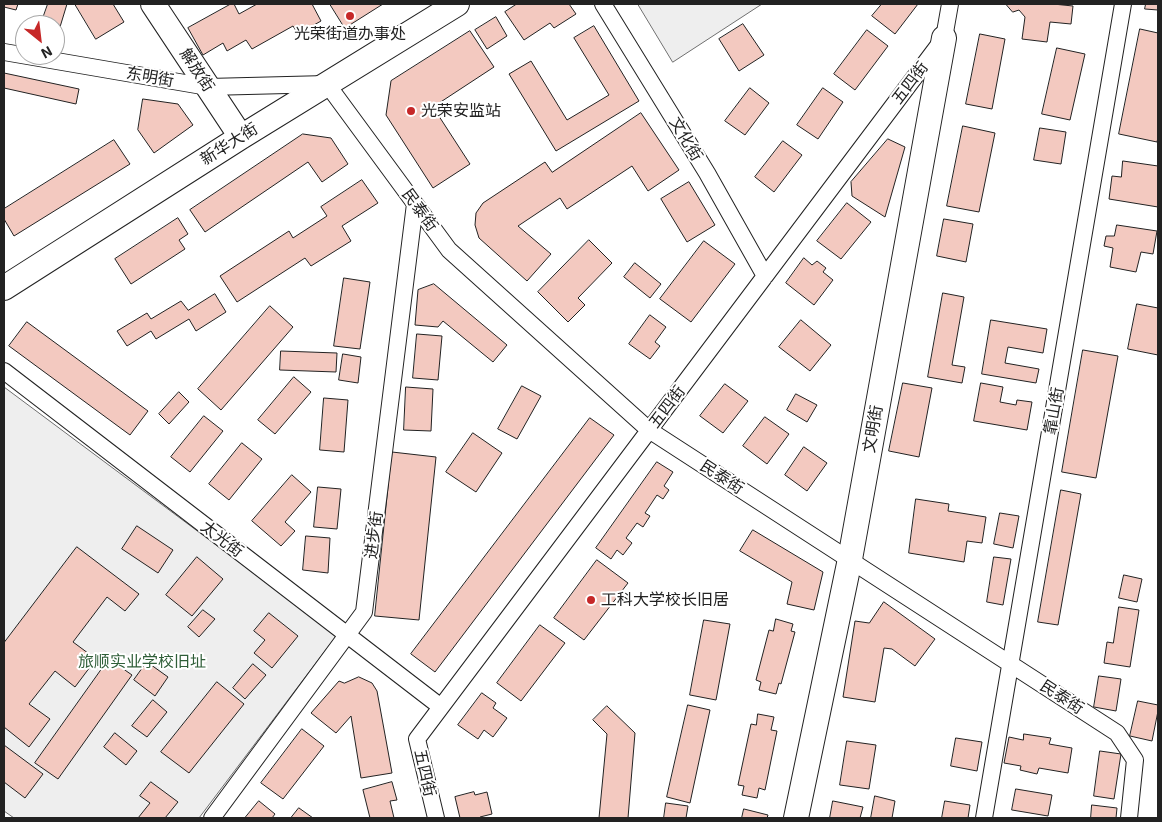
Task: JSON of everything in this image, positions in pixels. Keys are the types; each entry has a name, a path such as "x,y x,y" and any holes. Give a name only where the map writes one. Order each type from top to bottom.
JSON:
{"street":[{"name":"解放街","path":"153,4 241,137"},
{"name":"新华大街","path":"4,288 241,137 457,4"},
{"name":"文化街","path":"603,4 707,173 765,276"},
{"name":"五四街","path":"436,818 417,739 944,38 950,4"},
{"name":"靠山街","path":"984,818 1123,4"},
{"name":"文明街","path":"796,818 850,559 944,38"},
{"name":"东明街","path":"4,52 208,87 327,84"},
{"name":"民泰街","path":"327,84 449,250 649,430 1117,733 1135,760 1129,818"},
{"name":"进步街","path":"212,818 364,612 415,204"},
{"name":"太光街","path":"4,371 441,707"}],"green space":[{"path":"638,4 762,4 673,62"},
{"name":"旅顺实业学校旧址","path":"4,387 337,635 199,818 14,818 4,811"}],"building":[{"path":"4,4 18,4 16,10 4,7"},
{"path":"48,4 67,4 64,15 44,15"},
{"path":"75,4 113,4 124,22 96,39"},
{"path":"234,4 239,14 257,4 312,4 321,21 298,34 293,26 252,49 246,40 227,51 223,43 203,55 188,28"},
{"name":"光荣街道办事处","path":"330,4 383,4 345,28"},
{"path":"517,4 569,4 576,14 554,28 550,23 524,40 505,12"},
{"path":"882,4 918,4 895,34 872,16"},
{"path":"1006,4 1073,6 1071,24 1050,22 1047,42 1022,39 1025,17 1019,10 1013,12"},
{"path":"1146,4 1158,4 1158,10 1145,9"},
{"path":"496,17 507,36 487,49 475,30"},
{"path":"743,24 764,55 739,71 719,39"},
{"path":"594,26 639,101 556,151 509,74 531,61 567,120 609,95 574,38"},
{"path":"1140,29 1158,33 1157,142 1119,134"},
{"path":"867,30 888,46 855,90 834,74"},
{"name":"光荣安监站","path":"470,31 494,67 433,107 470,164 433,188 386,115 391,81"},
{"path":"980,34 1005,39 992,109 966,104"},
{"path":"1057,48 1085,54 1070,120 1042,114"},
{"path":"4,73 79,89 76,104 4,88"},
{"path":"750,88 769,103 745,135 725,121"},
{"path":"823,88 843,102 818,139 797,125"},
{"path":"143,99 178,104 193,125 154,153 138,130"},
{"path":"641,113 679,170 648,191 632,166 567,209 560,198 518,226 551,254 527,281 479,238 475,225 476,213 483,203 545,162 552,172"},
{"path":"963,126 995,133 979,212 947,206"},
{"path":"1040,128 1066,132 1061,164 1034,160"},
{"path":"303,134 331,138 348,164 322,182 308,162 205,232 190,210"},
{"path":"888,139 905,147 885,217 852,196 851,182"},
{"path":"114,140 130,164 14,236 4,219 4,209"},
{"path":"783,141 802,155 774,192 755,177"},
{"path":"1123,161 1158,166 1158,207 1109,199 1112,176 1121,177"},
{"path":"362,180 378,203 342,226 351,241 311,266 305,258 237,302 220,276 289,231 293,238 327,216 321,207"},
{"path":"689,182 715,225 687,242 661,199"},
{"path":"847,203 871,222 841,259 817,241"},
{"path":"178,218 188,234 179,240 185,249 131,284 115,259"},
{"path":"944,219 973,224 966,262 937,256"},
{"path":"1117,225 1157,231 1153,254 1141,252 1136,272 1110,267 1113,248 1104,246 1106,236 1114,236"},
{"path":"589,240 612,263 578,298 585,305 568,322 538,292"},
{"path":"704,241 735,264 691,322 660,299"},
{"path":"804,258 812,265 817,261 826,268 823,272 833,280 814,305 786,283"},
{"path":"635,263 661,284 650,298 624,277"},
{"path":"344,278 370,282 360,349 334,346"},
{"path":"434,284 507,345 493,362 443,321 438,327 415,325 418,290"},
{"path":"943,293 964,297 952,365 965,367 962,383 928,377"},
{"path":"215,294 226,312 196,331 189,319 156,339 151,331 127,346 117,331 147,313 151,319 181,301 188,310"},
{"path":"1137,304 1158,308 1158,355 1128,349"},
{"path":"270,306 293,327 221,410 198,389"},
{"path":"650,315 666,327 655,342 660,346 650,359 629,344"},
{"path":"801,320 831,345 810,371 779,347"},
{"path":"991,320 1047,329 1043,353 1008,347 1005,363 1039,369 1036,383 982,374"},
{"path":"27,322 148,411 130,435 9,346"},
{"path":"417,334 442,336 438,380 413,378"},
{"path":"1083,350 1118,356 1096,478 1062,472"},
{"path":"281,351 337,353 336,372 280,370"},
{"path":"343,354 361,357 358,383 339,380"},
{"path":"294,377 311,392 275,434 258,420"},
{"path":"903,383 932,388 919,457 889,451"},
{"path":"981,383 1003,387 1000,402 1016,405 1017,400 1032,402 1027,430 974,421"},
{"path":"725,384 748,401 723,433 700,416"},
{"path":"522,386 541,396 517,439 498,429"},
{"path":"406,387 433,389 431,431 404,430"},
{"path":"179,392 189,402 169,424 159,414"},
{"path":"796,394 817,405 807,422 787,410"},
{"path":"324,398 348,400 344,452 320,450"},
{"path":"204,416 223,431 190,472 171,457"},
{"path":"765,417 789,434 767,464 743,446"},
{"path":"590,418 614,435 435,672 411,654"},
{"path":"473,433 502,453 476,492 446,472"},
{"path":"242,443 262,459 229,500 209,484"},
{"path":"804,447 827,463 807,491 785,475"},
{"path":"392,452 436,457 419,620 375,616"},
{"path":"657,462 673,472 664,486 669,490 663,499 657,495 645,513 650,516 643,527 637,523 626,538 632,543 623,555 617,550 611,559 596,548"},
{"path":"292,475 311,492 285,522 295,531 281,546 252,521"},
{"path":"318,487 341,489 337,529 314,527"},
{"path":"1061,490 1081,494 1058,625 1038,622"},
{"path":"916,499 949,504 948,511 986,517 982,543 967,541 964,562 909,553"},
{"path":"1000,513 1019,516 1013,548 994,544"},
{"path":"137,526 173,550 158,573 122,549"},
{"path":"753,530 823,572 814,610 787,604 792,582 740,551"},
{"path":"306,536 330,538 328,573 303,570"},
{"path":"77,547 139,594 125,611 107,597 73,642 96,659 75,687 55,671 29,704 50,719 29,747 4,727 4,643"},
{"path":"197,557 223,579 192,616 166,595"},
{"path":"994,557 1011,559 1003,605 987,602"},
{"name":"工科大学校长旧居","path":"597,560 628,583 584,640 554,618"},
{"path":"1124,575 1142,579 1137,602 1119,598"},
{"path":"884,602 935,639 915,666 892,649 884,648 875,702 843,697 855,621 869,623"},
{"path":"1119,607 1139,610 1130,667 1104,663 1107,642 1113,643"},
{"path":"203,610 215,619 199,637 188,627"},
{"path":"269,613 298,636 272,668 254,653 265,640 254,631"},
{"path":"776,619 793,624 791,631 795,632 781,684 779,683 776,694 759,690 761,682 756,680 769,630 773,631"},
{"path":"704,620 730,624 716,700 690,695"},
{"path":"540,625 565,643 521,701 497,683"},
{"path":"109,659 132,675 58,779 35,763"},
{"path":"147,662 168,677 155,696 134,680"},
{"path":"253,664 266,675 245,699 233,688"},
{"path":"1099,676 1121,679 1116,711 1094,707"},
{"path":"359,677 372,683 377,691 392,773 361,778 351,716 336,733 311,713 339,681 344,683"},
{"path":"217,682 244,704 189,773 161,752"},
{"path":"482,693 496,703 493,708 507,718 493,737 484,730 478,739 458,725"},
{"path":"153,700 167,712 147,737 132,726"},
{"path":"1138,701 1158,705 1152,741 1130,736"},
{"path":"688,705 710,710 690,803 667,797"},
{"path":"607,706 635,733 628,818 599,818 607,734 593,720"},
{"path":"758,714 774,717 771,730 777,731 765,790 759,788 757,798 742,795 744,786 738,785 751,724 756,725"},
{"path":"302,729 324,746 283,799 261,783"},
{"path":"115,733 137,751 126,765 104,747"},
{"path":"1024,734 1051,738 1049,744 1072,748 1068,773 1039,768 1037,774 1020,770 1021,766 1004,763 1009,737 1023,740"},
{"path":"956,738 982,742 977,771 951,766"},
{"path":"847,741 876,745 869,789 840,785"},
{"path":"4,745 43,774 25,798 4,782"},
{"path":"1100,751 1121,754 1114,799 1094,796"},
{"path":"151,782 178,802 165,818 138,818 150,803 140,796"},
{"path":"392,782 397,800 390,801 394,818 370,818 363,790"},
{"path":"1016,789 1052,795 1048,816 1012,810"},
{"path":"474,792 475,795 487,792 492,814 480,818 460,818 455,797"},
{"path":"875,796 895,801 892,818 871,818"},
{"path":"259,801 275,814 272,818 245,818"},
{"path":"833,801 863,807 860,818 830,818"},
{"path":"945,801 970,805 968,818 942,818"},
{"path":"666,803 688,806 686,818 664,818"},
{"path":"1092,805 1117,808 1116,818 1091,818"},
{"path":"299,808 313,818 291,818"},
{"path":"744,809 768,815 767,818 742,818"}],"place":[{"name":"光荣街道办事处","path":"350,16"},
{"name":"光荣安监站","path":"411,111"},
{"name":"工科大学校长旧居","path":"591,600"}]}
